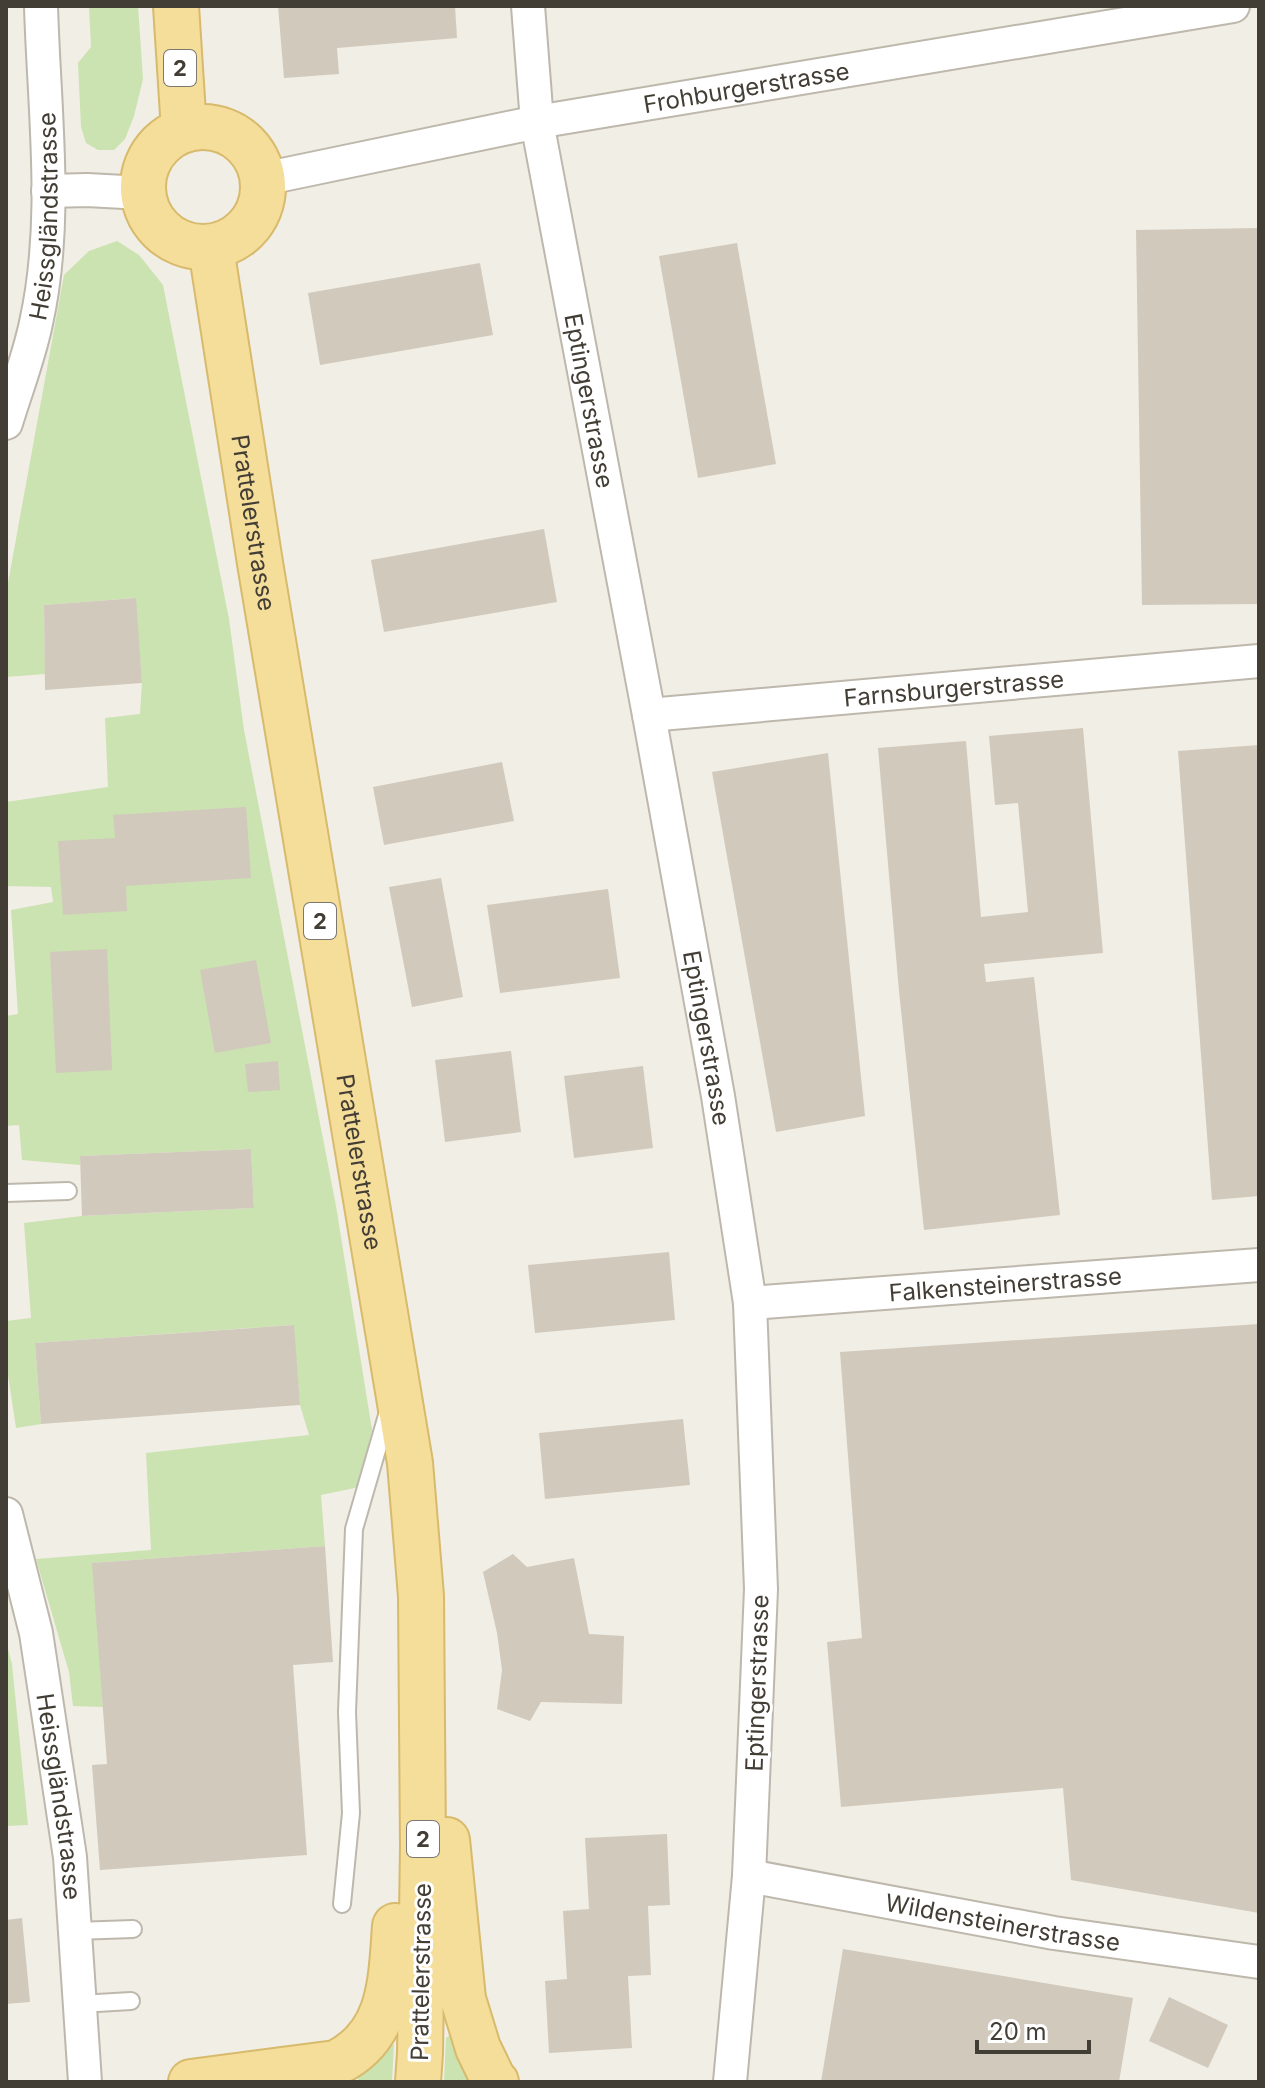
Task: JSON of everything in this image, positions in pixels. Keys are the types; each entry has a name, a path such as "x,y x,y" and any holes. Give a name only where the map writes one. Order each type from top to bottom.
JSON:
{"main road":[{"name":"2","path":"176,6 184,130"},
{"path":"201,127 219,129 235,136 248,147 258,162 263,179 263,198 256,216 245,231 229,242 211,248 192,247 166,234 148,212 143,193 145,173 153,155 167,140 184,130 201,127"},
{"name":"Prattelerstrasse","path":"211,248 260,563 410,1463 421,1596 423,1847 418,2082"},
{"path":"191,2082 336,2063 350,2056 382,2018 391,1981 421,1596"},
{"path":"421,1596 463,1999 478,2048 496,2082"}],"street":[{"name":"Heissgländstrasse","path":"6,423 36,324 45,262 48,191 41,6"},
{"name":"Eptingerstrasse","path":"528,6 537,122 718,1096 750,1303 761,1589 749,1876 730,2082"},
{"name":"Frohburgerstrasse","path":"263,179 537,122 1233,6"},
{"path":"48,191 143,193"},
{"name":"Farnsburgerstrasse","path":"649,715 1259,661"},
{"name":"Falkensteinerstrasse","path":"750,1303 1259,1265"},
{"name":"Heissgländstrasse","path":"6,1514 39,1647 70,1857 85,2082"},
{"name":"Wildensteinerstrasse","path":"749,1876 1054,1933 1259,1962"}],"lane":[{"path":"6,1193 68,1191"},
{"path":"342,1904 351,1813 347,1712 354,1529 397,1380"},
{"path":"75,1931 133,1929"},
{"path":"80,2004 131,2001"}],"green space":[{"path":"89,6 138,6 143,79 125,139 114,150 98,150 86,143 81,127 78,63 91,47"},
{"path":"117,241 139,255 163,285 229,619 244,730 336,1206 372,1430 359,1487 321,1495 325,1546 93,1563 103,1707 73,1706 69,1672 36,1559 151,1550 146,1453 309,1435 300,1405 293,1325 35,1343 41,1424 16,1428 6,1362 6,1321 31,1318 24,1223 82,1216 254,1208 251,1149 80,1156 80,1165 22,1160 19,1125 6,1126 6,1016 18,1014 11,910 53,902 51,887 6,886 6,802 108,787 105,718 140,714 142,683 135,598 44,605 45,674 6,677 6,594 64,275 89,251"},
{"path":"6,1641 12,1664 28,1825 6,1826"},
{"path":"451,2035 472,2082 444,2082 446,2038"},
{"path":"394,2044 392,2082 358,2082 358,2076"}],"building":[{"path":"278,6 455,6 457,38 337,48 339,74 284,78"},
{"path":"1259,228 1259,604 1142,605 1136,230"},
{"path":"737,243 776,464 698,478 659,256"},
{"path":"480,263 493,335 320,365 308,293"},
{"path":"544,529 557,602 384,632 371,560"},
{"path":"136,598 142,683 45,690 44,605"},
{"path":"1083,728 1103,953 984,964 986,982 1034,977 1060,1215 924,1230 878,748 966,741 981,917 1028,912 1018,803 995,805 989,736"},
{"path":"1259,745 1259,1196 1212,1200 1178,751"},
{"path":"828,753 865,1116 776,1132 712,772"},
{"path":"502,762 514,821 384,845 373,787"},
{"path":"246,807 251,878 126,886 127,911 63,915 58,841 115,838 113,815"},
{"path":"441,878 463,997 412,1007 389,887"},
{"path":"608,889 620,978 500,993 487,905"},
{"path":"107,949 112,1070 56,1073 50,952"},
{"path":"256,960 271,1043 215,1053 200,970"},
{"path":"511,1051 521,1132 445,1142 435,1060"},
{"path":"278,1061 280,1090 248,1092 245,1064"},
{"path":"643,1066 653,1148 574,1158 564,1076"},
{"path":"251,1149 254,1208 82,1216 80,1156"},
{"path":"669,1252 675,1320 535,1333 528,1265"},
{"path":"1259,1324 1259,1913 1071,1880 1063,1788 841,1807 827,1642 862,1638 840,1352"},
{"path":"294,1325 300,1405 41,1424 35,1343"},
{"path":"683,1419 690,1485 545,1499 539,1433"},
{"path":"325,1546 333,1662 293,1665 307,1855 100,1870 92,1765 107,1764 92,1563"},
{"path":"513,1554 527,1567 574,1558 589,1634 624,1636 622,1704 541,1702 530,1721 497,1709 502,1670 483,1572"},
{"path":"667,1834 670,1905 648,1906 651,1975 628,1976 632,2048 549,2053 545,1981 567,1979 563,1911 589,1909 585,1838"},
{"path":"22,1918 30,2002 6,2004 6,1920"},
{"path":"843,1949 1133,1998 1119,2082 821,2082"},
{"path":"1169,1997 1228,2025 1208,2068 1149,2041"}]}
